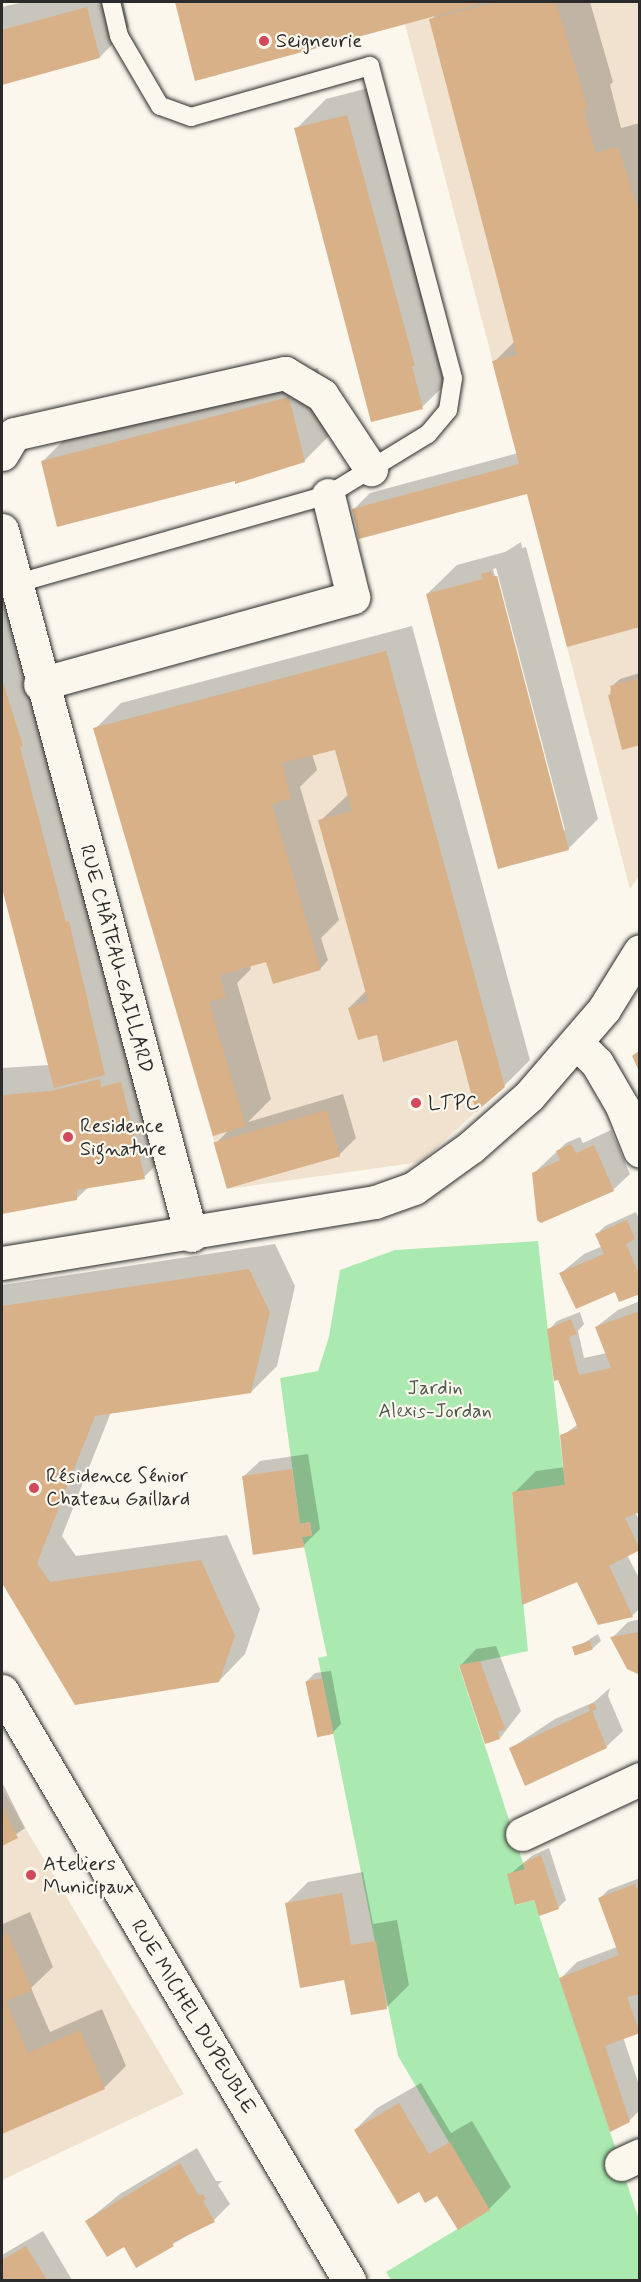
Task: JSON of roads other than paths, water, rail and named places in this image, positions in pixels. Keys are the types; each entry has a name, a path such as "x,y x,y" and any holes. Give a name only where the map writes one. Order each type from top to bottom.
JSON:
{"street":[{"path":"2,454 14,434 285,373 322,395 371,469"},
{"path":"40,684 353,597 328,495"},
{"name":"RUE CHÂTEAU-GAILLARD","path":"2,530 40,684 191,1235"},
{"path":"2,1263 191,1235 375,1202 414,1188 442,1169 513,1110 577,1043 604,1009 639,951"},
{"path":"577,1043 597,1063 622,1106 639,1151"},
{"name":"RUE MICHEL DUPEUBLE","path":"2,1691 349,2280"},
{"path":"522,1834 639,1779"}],"lane":[{"path":"15,584 328,495 428,434 448,410 453,378 370,66 191,117 160,106 119,36 111,2"}],"place":[{"name":"Seigneurie","path":"264,41"},
{"name":"LTPC","path":"416,1103"},
{"name":"Residence Signature","path":"68,1137"},
{"name":"Résidence Sénior Chateau Gaillard","path":"34,1488"},
{"name":"Ateliers Municipaux","path":"31,1875"}],"park label":[{"name":"Jardin Alexis-Jordan","path":"435,1400"}]}
